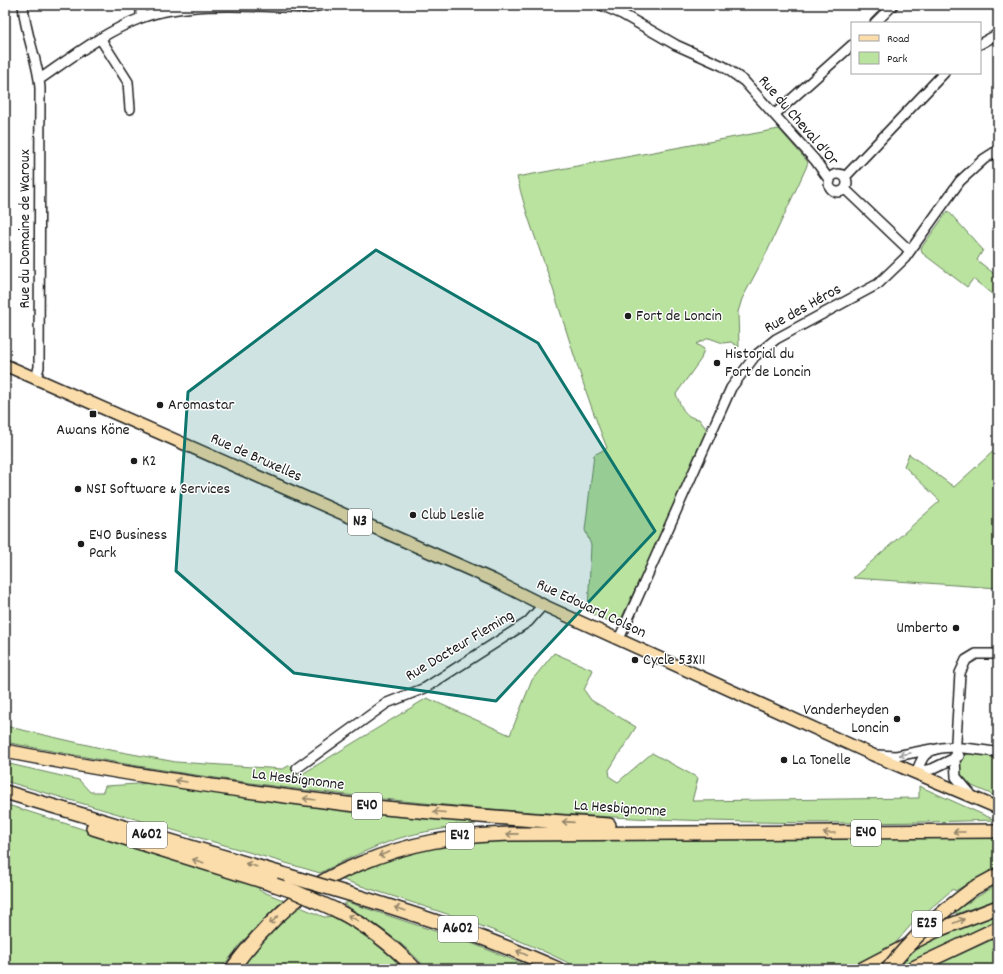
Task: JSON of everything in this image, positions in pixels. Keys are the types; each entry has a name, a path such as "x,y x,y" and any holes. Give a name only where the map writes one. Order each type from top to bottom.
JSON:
{"highway":[{"name":"La Hesbignonne","path":"5,751 87,767 348,804 496,818 733,833"},
{"name":"A602","path":"5,792 356,896 464,931 519,951 558,969"},
{"path":"5,800 296,892 357,920 379,935 416,969"},
{"name":"E40","path":"733,833 998,831"},
{"name":"E42","path":"232,969 270,925 308,890 348,869 406,847 468,835 733,833"},
{"name":"E25","path":"888,969 908,944 928,923 974,888 998,875"},
{"path":"862,969 935,931 998,907"},
{"path":"911,969 998,928"}],"main road":[{"name":"Rue de Bruxelles","path":"5,365 164,434 356,521 493,580"},
{"name":"Rue Edouard Colson","path":"493,580 543,605 878,756 998,808"}],"street":[{"name":"Rue du Domaine de Waroux","path":"22,5 24,24 40,79 39,367 36,379"},
{"path":"141,5 141,18"},
{"path":"40,79 100,38 141,18 185,8 252,6 310,8 322,5"},
{"name":"Rue du Cheval d'Or","path":"601,5 622,14 676,45 723,66 744,81 815,160 830,181"},
{"path":"876,22 893,5"},
{"path":"981,43 998,34"},
{"path":"100,38 128,82 130,109"},
{"path":"775,114 851,46"},
{"path":"845,177 943,74"},
{"name":"Rue des Héros","path":"619,639 730,388 755,356 781,336 878,284 910,251 960,181 984,159 998,150"},
{"path":"836,175 845,177 847,182 845,189 840,192 834,191 830,186 830,181 836,175"},
{"path":"845,189 910,251"},
{"name":"Rue Docteur Fleming","path":"297,768 387,703 425,688 528,622 543,605"},
{"path":"973,797 956,777 955,747 960,673 966,660 976,654 998,654"},
{"path":"916,772 924,756 937,747"},
{"path":"878,756 896,756 937,747 955,747 975,751 998,752"},
{"path":"916,772 932,769 964,753 975,751"}],"highlighted area":[{"path":"376,250 538,343 655,531 496,701 294,673 176,571 188,392"}],"green space":[{"path":"779,129 808,162 767,252 742,299 738,312 739,347 731,342 723,343 709,338 696,344 704,349 701,359 676,394 686,414 699,419 710,434 618,625 588,612 591,545 585,530 594,455 607,448 578,369 529,220 517,177"},
{"path":"948,211 983,250 977,260 998,277 998,299 973,279 967,287 922,253 921,248"},
{"path":"998,447 998,588 853,578 940,501 904,466 909,454 954,487"},
{"path":"554,653 593,670 584,690 591,700 636,727 609,770 610,777 618,782 652,753 698,778 692,801 919,798 919,786 995,820 871,823 746,822 498,810 374,798 250,783 127,764 5,742 5,726 105,749 176,762 283,769 290,765 299,776 427,698 510,735 532,680"},
{"path":"971,753 998,757 998,797 972,786 958,771 960,757"},
{"path":"5,763 79,780 90,792 103,792 105,786 154,783 456,820 476,824 406,836 358,854 320,873 5,781"},
{"path":"5,804 259,886 259,890 283,900 243,941 221,969 5,969"},
{"path":"998,836 998,866 955,891 953,889 911,925 893,946 851,969 580,969 492,930 340,879 367,865 440,843 483,840 860,839"},
{"path":"998,884 998,899 956,914 956,910"},
{"path":"347,902 471,943 536,969 427,969 398,942 344,904"},
{"path":"298,906 324,917 335,916 370,938 393,955 407,969 237,969 270,932"},
{"path":"998,915 998,920 898,968 912,950 964,927"},
{"path":"998,937 998,969 928,969"}],"place":[{"name":"Fort de Loncin","path":"628,316"},
{"name":"Historial du Fort de Loncin","path":"717,363"},
{"name":"Aromastar","path":"160,405"},
{"name":"Awans Köne","path":"93,414"},
{"name":"K2","path":"134,461"},
{"name":"NSI Software & Services","path":"78,489"},
{"name":"Club Leslie","path":"413,515"},
{"name":"E40 Business Park","path":"81,544"},
{"name":"Umberto","path":"956,628"},
{"name":"Cycle 53X11","path":"635,660"},
{"name":"Vanderheyden Loncin","path":"897,719"},
{"name":"La Tonelle","path":"784,760"}]}
